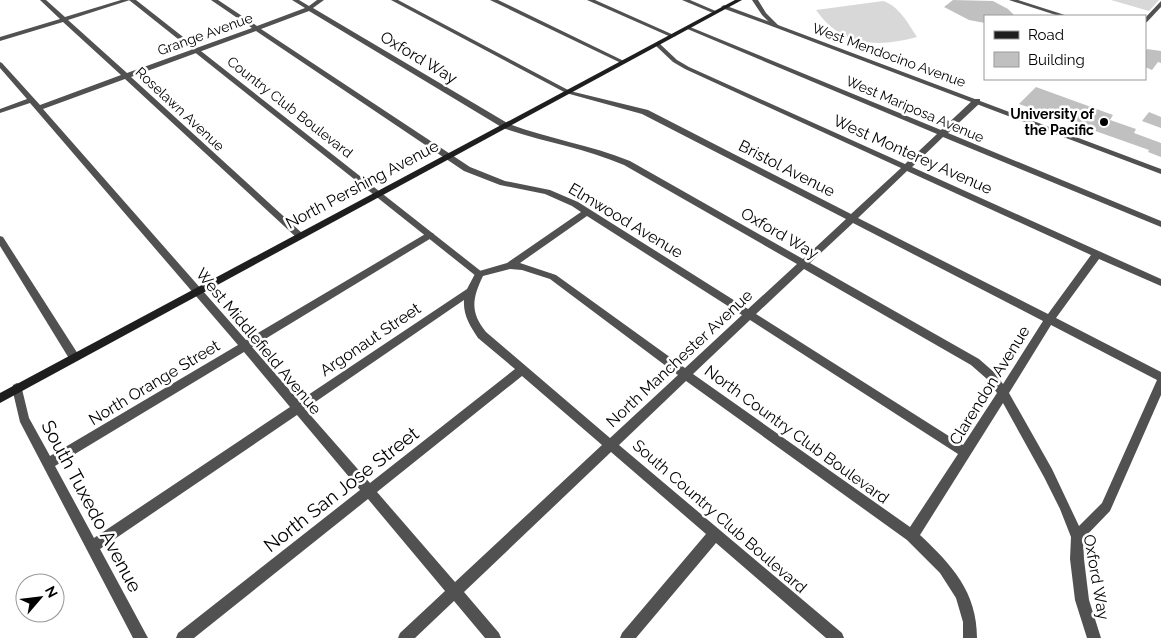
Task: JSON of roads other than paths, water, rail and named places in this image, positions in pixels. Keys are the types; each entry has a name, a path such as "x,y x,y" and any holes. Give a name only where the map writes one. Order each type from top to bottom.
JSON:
{"main road":[{"name":"North Pershing Avenue","path":"0,398 74,356 739,0"}],"street":[{"name":"Roselawn Avenue","path":"43,0 300,236"},
{"path":"0,39 127,0"},
{"name":"Country Club Boulevard","path":"132,0 479,274"},
{"name":"Elmwood Avenue","path":"214,0 446,158 491,180 559,196 749,314 966,453"},
{"name":"Oxford Way","path":"296,0 506,126 533,136 580,145 611,155 962,352 991,376 1003,393 1048,473 1077,536 1077,560 1082,600 1094,638"},
{"name":"Grange Avenue","path":"0,111 35,104 126,76 256,29 309,8 322,0"},
{"name":"Bristol Avenue","path":"394,0 568,92 640,110 1161,377"},
{"path":"493,0 623,62"},
{"path":"590,0 673,36"},
{"path":"685,0 715,12"},
{"name":"West Mendocino Avenue","path":"755,0 764,14 776,26"},
{"path":"1012,0 1062,15"},
{"path":"1146,20 1161,3"},
{"name":"West Mendocino Avenue","path":"724,7 1161,172"},
{"name":"West Mariposa Avenue","path":"688,28 1161,224"},
{"name":"West Monterey Avenue","path":"657,44 675,61 686,68 1161,283"},
{"name":"West Middlefield Avenue","path":"0,64 198,290 243,346 494,638"},
{"name":"North Manchester Avenue","path":"404,638 976,101"},
{"path":"471,291 479,274 510,266 587,212"},
{"name":"North Orange Street","path":"49,463 430,235"},
{"path":"0,239 74,356"},
{"name":"Clarendon Avenue","path":"912,536 1050,319 1097,254"},
{"name":"North Country Club Boulevard","path":"510,266 524,267 553,277 912,536 936,558 955,582 967,608 970,638"},
{"name":"South Country Club Boulevard","path":"471,291 467,305 470,320 482,335 837,638"},
{"name":"Argonaut Street","path":"92,546 471,291"},
{"name":"North San Jose Street","path":"183,638 522,370"},
{"path":"1077,536 1106,507 1161,383"},
{"name":"South Tuxedo Avenue","path":"17,388 24,419 141,638"},
{"path":"627,638 715,534"}],"place":[{"name":"University of the Pacific","path":"1104,122"}]}
